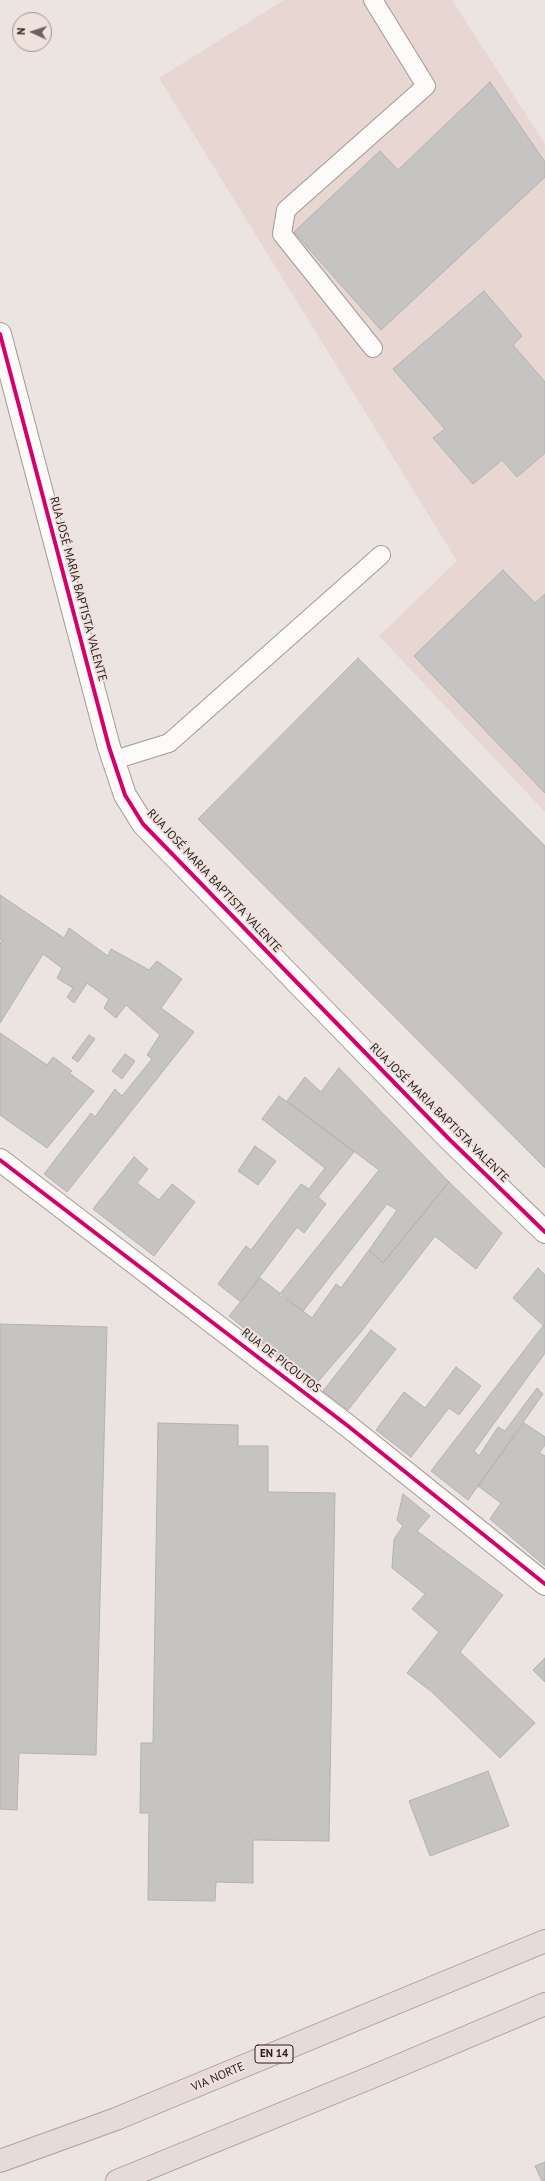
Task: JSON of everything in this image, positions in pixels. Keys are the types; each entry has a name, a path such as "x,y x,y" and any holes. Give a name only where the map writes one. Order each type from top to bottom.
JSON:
{"highway":[{"name":"VIA NORTE","path":"0,2161 116,2119 545,1941"},
{"path":"117,2181 372,2077 545,2004"}],"street":[{"name":"RUA JOSÉ MARIA BAPTISTA VALENTE","path":"0,334 114,760 125,795 143,824 449,1139 545,1232"},
{"name":"RUA DE PICOUTOS","path":"0,1160 348,1426 545,1584"}],"lane":[{"path":"373,0 426,86 286,210 282,234 373,348"},
{"path":"114,760 169,743 380,555"}],"shaded area":[{"path":"284,0 452,0 545,144 545,812 379,636 457,561 159,78"}],"building":[{"path":"490,82 545,162 545,177 381,330 294,232 380,151 398,170"},
{"path":"484,291 522,336 513,345 545,382 545,453 517,477 502,460 473,484 433,438 445,429 393,369"},
{"path":"503,570 535,603 545,594 545,793 414,656"},
{"path":"358,658 545,846 545,1168 198,819"},
{"path":"0,895 64,938 69,928 108,956 111,949 149,970 157,961 182,979 161,1008 194,1032 67,1192 44,1174 91,1113 95,1117 115,1089 122,1096 152,1059 147,1055 160,1035 126,1005 116,1018 104,1008 109,999 87,983 74,1003 67,997 73,988 57,978 62,968 43,954 0,1023 0,944 2,940 0,939"},
{"path":"0,1033 47,1065 53,1057 72,1071 69,1073 94,1091 47,1148 0,1115"},
{"path":"89,1035 95,1039 78,1062 72,1058"},
{"path":"125,1054 135,1061 122,1079 112,1071"},
{"path":"339,1068 449,1182 383,1263 369,1250 397,1210 387,1204 303,1311 279,1295 379,1170 287,1101 305,1077 321,1092"},
{"path":"279,1096 354,1152 318,1197 326,1204 304,1233 297,1227 241,1302 218,1284 246,1246 251,1250 301,1184 309,1189 325,1168 262,1119"},
{"path":"255,1146 276,1161 258,1185 238,1171"},
{"path":"134,1157 148,1169 137,1183 159,1200 172,1184 195,1202 154,1256 93,1209"},
{"path":"449,1182 502,1233 476,1269 435,1236 360,1333 315,1385 229,1316 260,1278 312,1318 336,1284 341,1288 369,1250 383,1263"},
{"path":"538,1268 545,1275 545,1327 513,1298"},
{"path":"0,1324 107,1327 96,1755 19,1753 17,1810 0,1809"},
{"path":"543,1326 545,1327 545,1353 474,1451 479,1456 498,1427 505,1431 537,1388 543,1394 468,1500 431,1471"},
{"path":"371,1330 396,1349 348,1410 323,1391"},
{"path":"456,1367 481,1386 459,1415 449,1408 411,1457 376,1430 404,1392 425,1408"},
{"path":"158,1423 238,1425 238,1446 268,1446 268,1492 335,1493 329,1841 253,1840 253,1883 216,1882 215,1901 148,1900 149,1813 140,1813 141,1743 153,1743"},
{"path":"524,1423 545,1437 545,1445 539,1453 545,1456 545,1566 490,1519 501,1503 478,1486"},
{"path":"403,1494 430,1516 417,1531 503,1595 460,1652 535,1723 500,1758 432,1692 407,1673 439,1632 412,1609 425,1594 392,1568 394,1539 403,1526 397,1520"},
{"path":"545,1658 545,1682 533,1670"},
{"path":"488,1771 509,1826 430,1856 409,1801"},
{"path":"545,2162 545,2181 542,2181 535,2166"}],"cycle path":[{"path":"0,334 109,747 125,795 143,824 449,1139 545,1232"},
{"path":"0,1160 348,1426 545,1584"}]}
